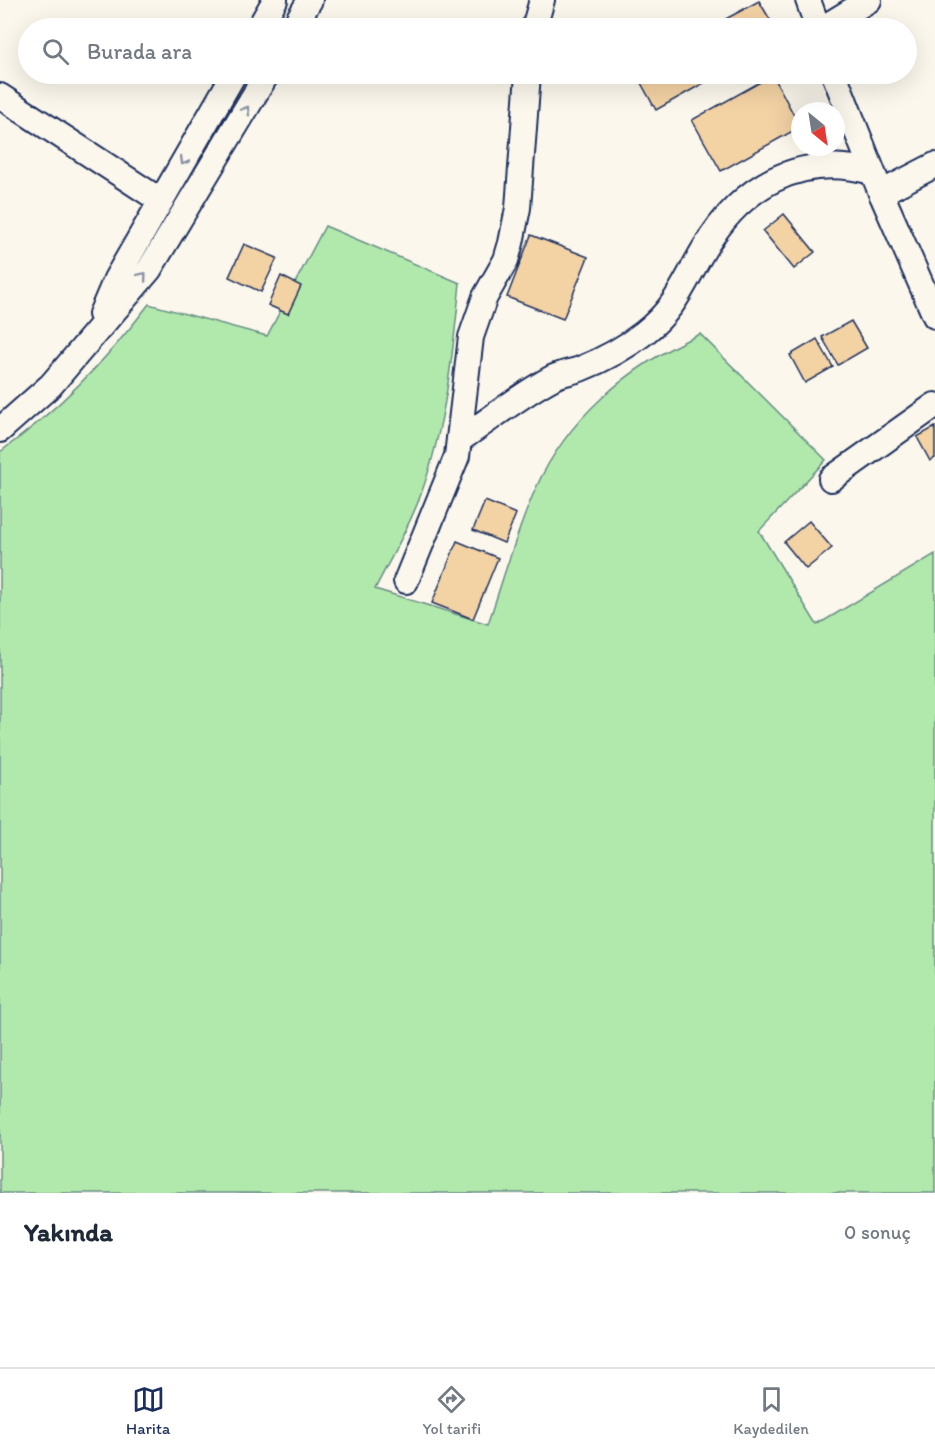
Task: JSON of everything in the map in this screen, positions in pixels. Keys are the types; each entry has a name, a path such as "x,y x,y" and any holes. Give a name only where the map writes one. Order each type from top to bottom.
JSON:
{"street":[{"path":"265,18 275,0"},
{"path":"299,18 310,0"},
{"path":"537,18 543,0"},
{"path":"808,0 814,18"},
{"path":"839,18 869,0"},
{"path":"92,336 116,279 228,84"},
{"path":"0,430 51,386 149,270 261,84"},
{"path":"406,581 457,456 471,337 485,297 506,260 515,225 527,84"},
{"path":"838,84 876,183 935,316"},
{"path":"0,96 161,201"},
{"path":"459,440 554,377 603,359 626,346 657,323 670,310 717,229 761,186 790,172 822,165 839,165 876,183 935,165"},
{"path":"831,479 935,405"}],"green space":[{"path":"325,226 460,283 447,390 429,469 411,519 375,589 488,624 528,506 548,464 564,440 583,417 625,378 674,347 700,334 826,460 759,531 817,625 935,554 935,1193 0,1193 0,452 42,419 80,384 149,304 267,336"}],"building":[{"path":"759,1 769,18 728,18"},
{"path":"642,84 702,84 656,110"},
{"path":"757,84 778,84 791,110 791,132 721,171 692,120"},
{"path":"784,214 815,252 794,269 763,231"},
{"path":"531,235 588,257 563,319 507,297"},
{"path":"244,244 277,258 261,292 229,277"},
{"path":"281,276 301,286 288,314 268,305"},
{"path":"851,321 867,348 838,365 822,337"},
{"path":"817,339 833,367 805,383 790,355"},
{"path":"935,427 935,458 930,461 917,437"},
{"path":"485,501 516,514 504,543 473,530"},
{"path":"809,521 832,548 806,569 784,542"},
{"path":"457,541 498,558 473,619 432,603"}]}
